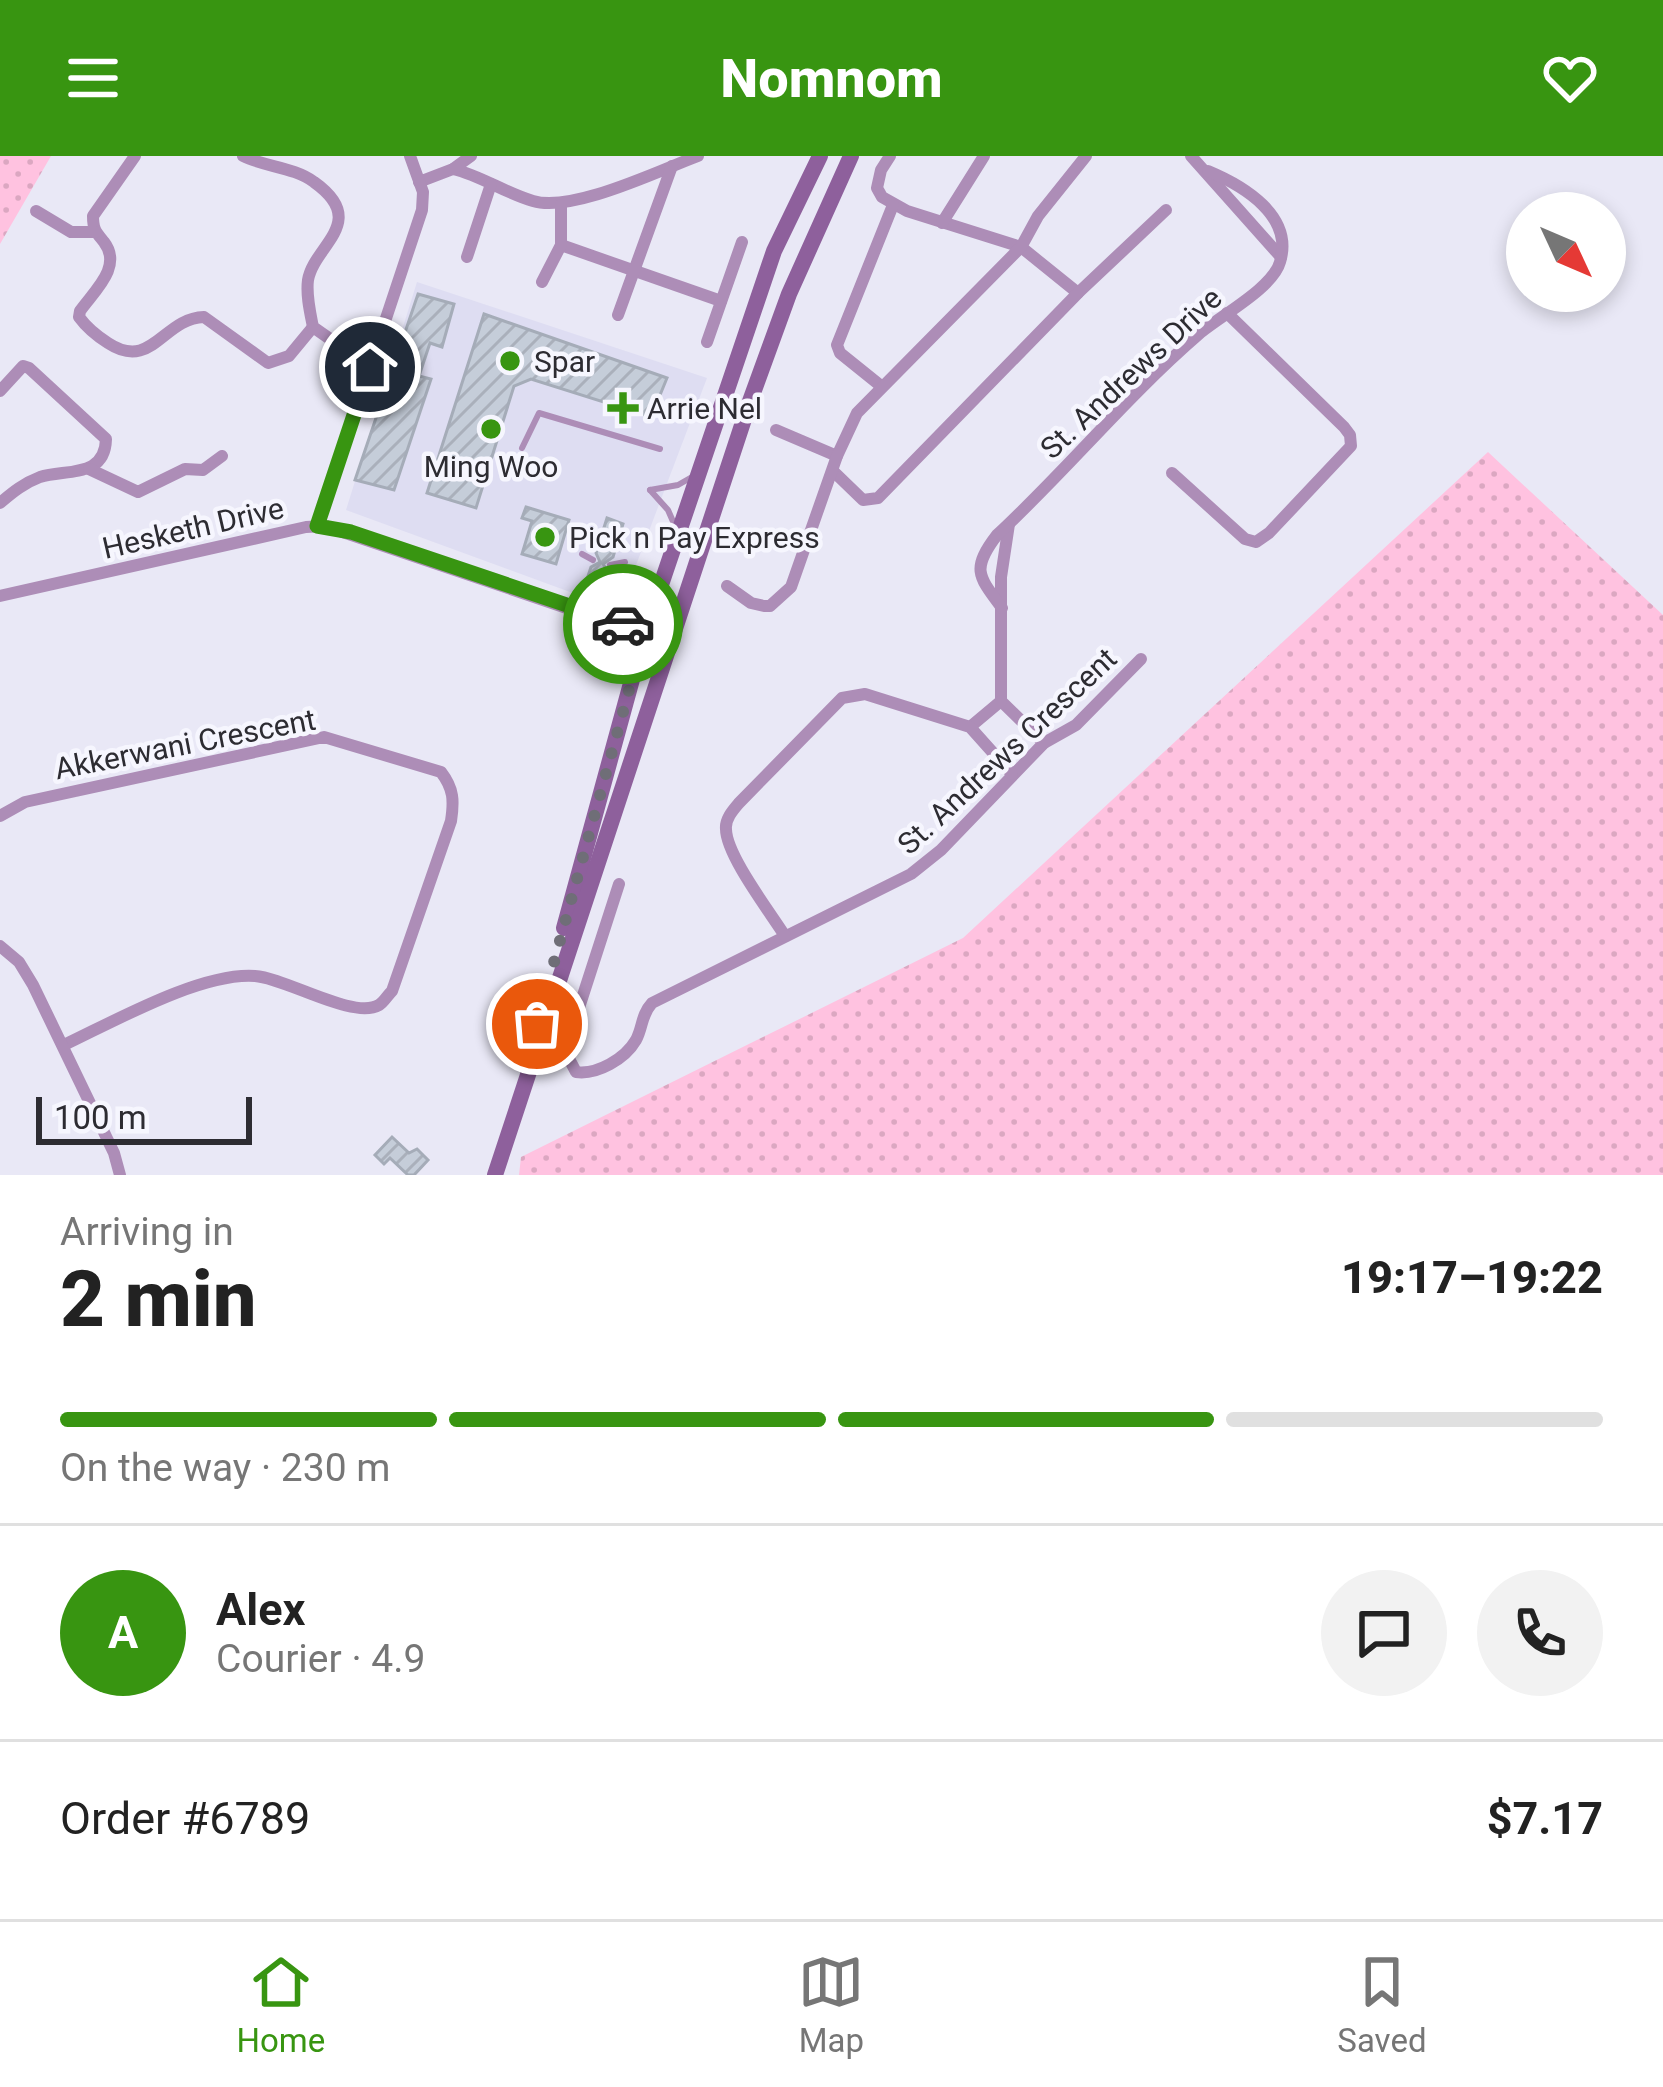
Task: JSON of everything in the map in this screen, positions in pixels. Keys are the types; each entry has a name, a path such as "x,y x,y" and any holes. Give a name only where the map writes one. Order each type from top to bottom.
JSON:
{"main road":[{"path":"492,1175 549,987 645,632 774,251 820,156"},
{"path":"492,1175 789,294 851,156"}],"street":[{"path":"129,158 94,212 95,232 110,250 111,265 79,317 124,353 146,349 197,316 211,319 268,363 289,356 313,327 309,275 332,243 337,212 311,180 243,156"},
{"path":"317,526 422,210 410,156"},
{"path":"419,182 471,156"},
{"path":"453,169 536,202 561,205 698,156"},
{"path":"890,156 878,188 893,205 1021,248 1078,293"},
{"path":"942,223 984,156"},
{"path":"727,586 757,606 770,606 782,597 796,578 837,456 857,413 1021,248 1038,216 1086,156"},
{"path":"1191,156 1281,257"},
{"path":"618,315 672,166"},
{"path":"1208,171 1256,197 1277,222 1281,257"},
{"path":"467,257 491,184"},
{"path":"542,282 561,245 561,205"},
{"path":"881,386 840,353 837,345 893,205"},
{"path":"832,471 863,500 878,499 1078,293 1166,210"},
{"path":"36,211 71,232 95,232"},
{"path":"707,342 742,242"},
{"path":"561,245 721,301"},
{"name":"St. Andrews Drive","path":"1002,608 982,579 979,562 1010,523 1198,334 1268,280 1281,257"},
{"path":"1172,473 1245,539 1256,542 1351,446 1351,435 1344,427 1227,313"},
{"path":"313,327 370,367"},
{"path":"0,391 23,366 106,439 103,455 89,469 30,481 0,503"},
{"path":"776,430 837,456"},
{"path":"89,469 139,492 185,469 203,470 222,456"},
{"name":"St. Andrews Drive","path":"1001,701 1003,554 1010,523"},
{"name":"Hesketh Drive","path":"0,596 317,526 351,532 668,642"},
{"name":"St. Andrews Crescent","path":"619,884 565,1051 571,1068 587,1074 619,1058 635,1042 645,1009 927,862 1044,742 1076,725 1141,659"},
{"path":"785,936 729,840 727,822 739,803 842,698 865,694 970,727 1012,774"},
{"path":"970,727 1001,701 1044,742"},
{"name":"Akkerwani Crescent","path":"0,815 25,802 324,737 441,772 451,785 451,821 392,991 379,1005 348,1006 248,975 172,993 64,1046"},
{"path":"0,946 23,966 114,1153 120,1175"}],"lane":[{"path":"522,448 535,416 544,413 660,449"},
{"path":"679,537 668,510 650,490 678,485 701,470"},
{"path":"583,554 593,560"},
{"path":"610,565 625,562"}],"shaded area":[{"path":"0,156 51,156 0,244"},
{"path":"417,282 707,378 619,610 346,510"},
{"path":"1488,452 1663,615 1663,1175 519,1175 521,1157 963,938"}],"building":[{"path":"418,294 454,304 442,347 430,343 419,376 431,379 394,490 355,480"},
{"path":"484,314 667,378 651,417 531,379 514,386 476,508 427,493"},
{"name":"Pick n Pay Express","path":"526,507 569,520 556,564 522,554 532,521 522,518"},
{"path":"607,518 623,524 613,557 603,564 608,572 604,585 587,579 591,567 600,562 596,553"},
{"path":"392,1137 409,1153 417,1149 428,1160 414,1175 390,1158 384,1164 375,1155"}],"way so far":[{"path":"537,1024 645,632 623,624"}],"place":[{"name":"Spar","path":"510,361"},
{"name":"Arrie Nel","path":"623,408"},
{"name":"Ming Woo","path":"491,429"},
{"name":"Pick n Pay Express","path":"545,537"}],"route":[{"path":"370,367 317,526 351,532 623,624"}]}
